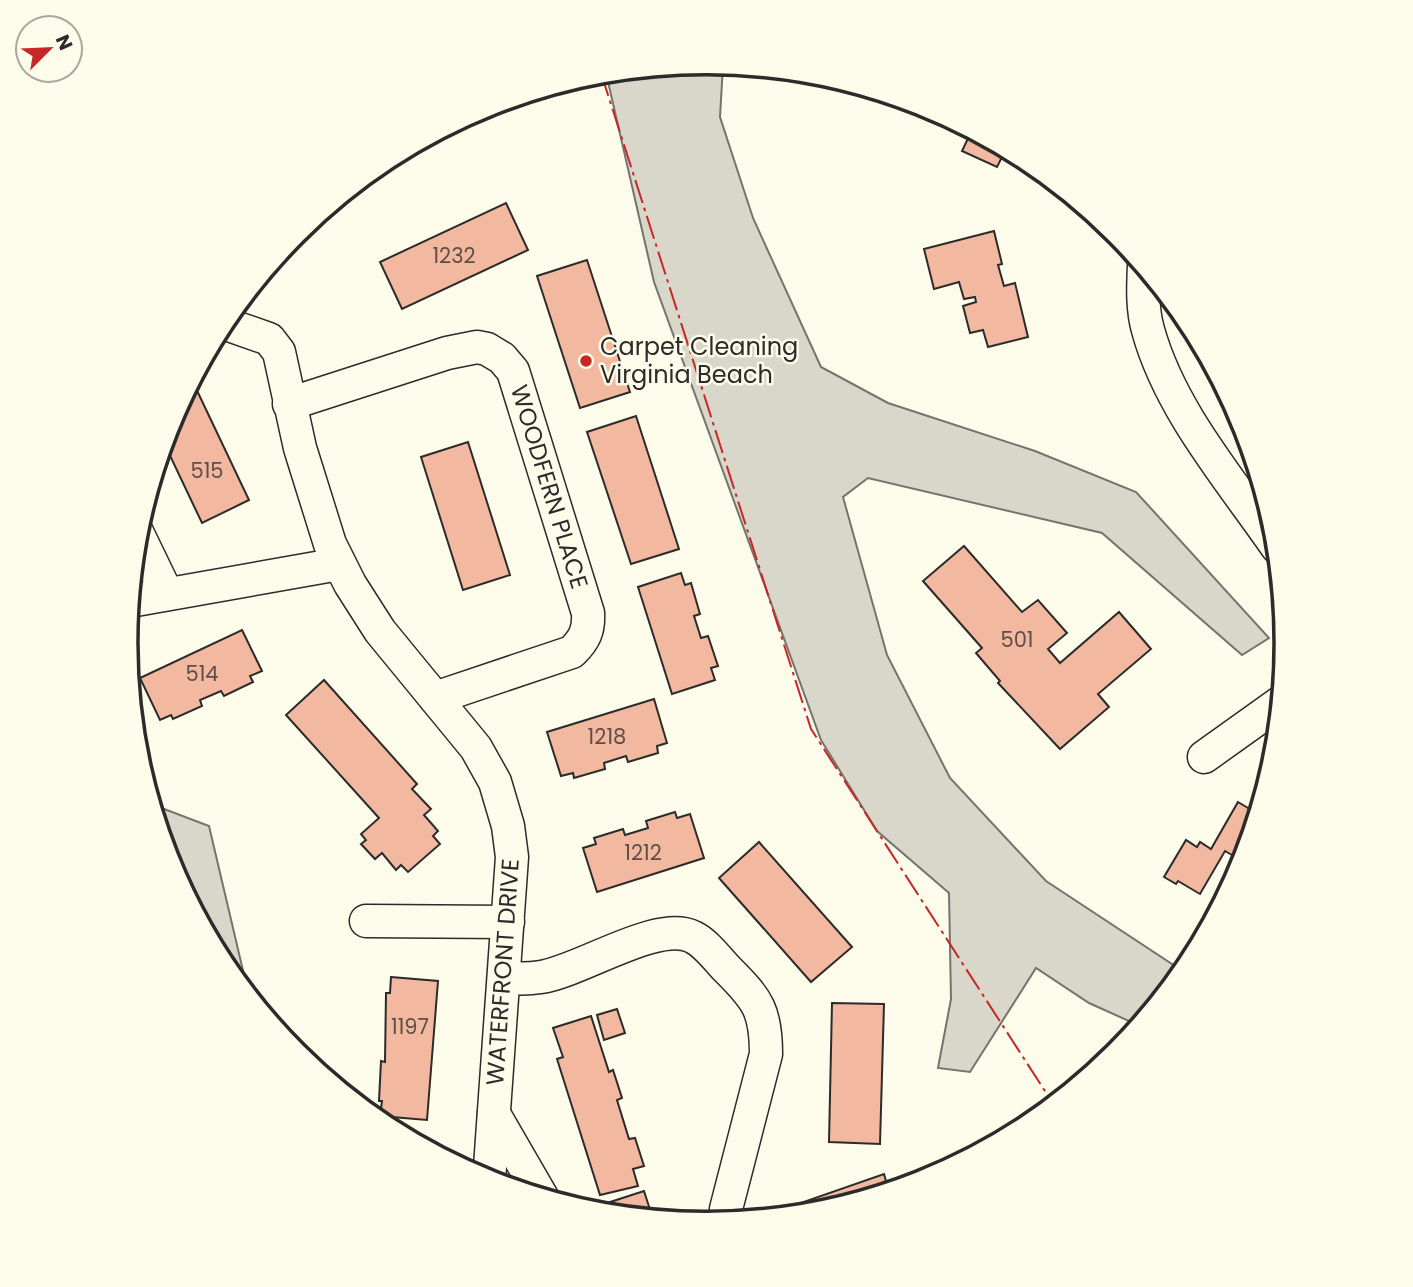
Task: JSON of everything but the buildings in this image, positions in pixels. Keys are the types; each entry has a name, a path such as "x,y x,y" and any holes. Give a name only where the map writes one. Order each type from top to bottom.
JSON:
{"street":[{"path":"1144,281 1143,300 1148,328 1162,369 1182,410 1262,524"},
{"name":"WATERFRONT DRIVE","path":"235,327 269,339 279,352 300,448 330,544 339,564 380,631 476,748 495,782 508,826 512,857 490,1168"},
{"name":"WOODFERN PLACE","path":"289,404 447,353 477,346 502,358 513,371 588,613 589,628 583,641 572,652 435,698"},
{"path":"146,551 167,594"},
{"path":"140,599 339,564"},
{"path":"1204,757 1271,709"},
{"path":"366,921 508,922"},
{"path":"504,977 544,977 657,934 678,932 695,938 746,989 759,1006 766,1028 766,1054 726,1209"},
{"path":"494,1114 535,1185"}],"shaded area":[{"path":"722,75 720,117 753,218 821,367 888,403 1035,451 1136,492 1269,638 1242,655 1102,533 868,478 843,497 887,655 950,778 1046,881 1174,966 1130,1022 1089,1003 1036,968 970,1072 938,1068 951,999 949,893 877,831 821,740 654,282 609,84 669,76"},
{"path":"163,809 209,826 243,972 214,928 197,895"}],"power":[{"path":"605,85 811,729 1049,1097"}],"place":[{"name":"Carpet Cleaning Virginia Beach","path":"586,361"}]}
